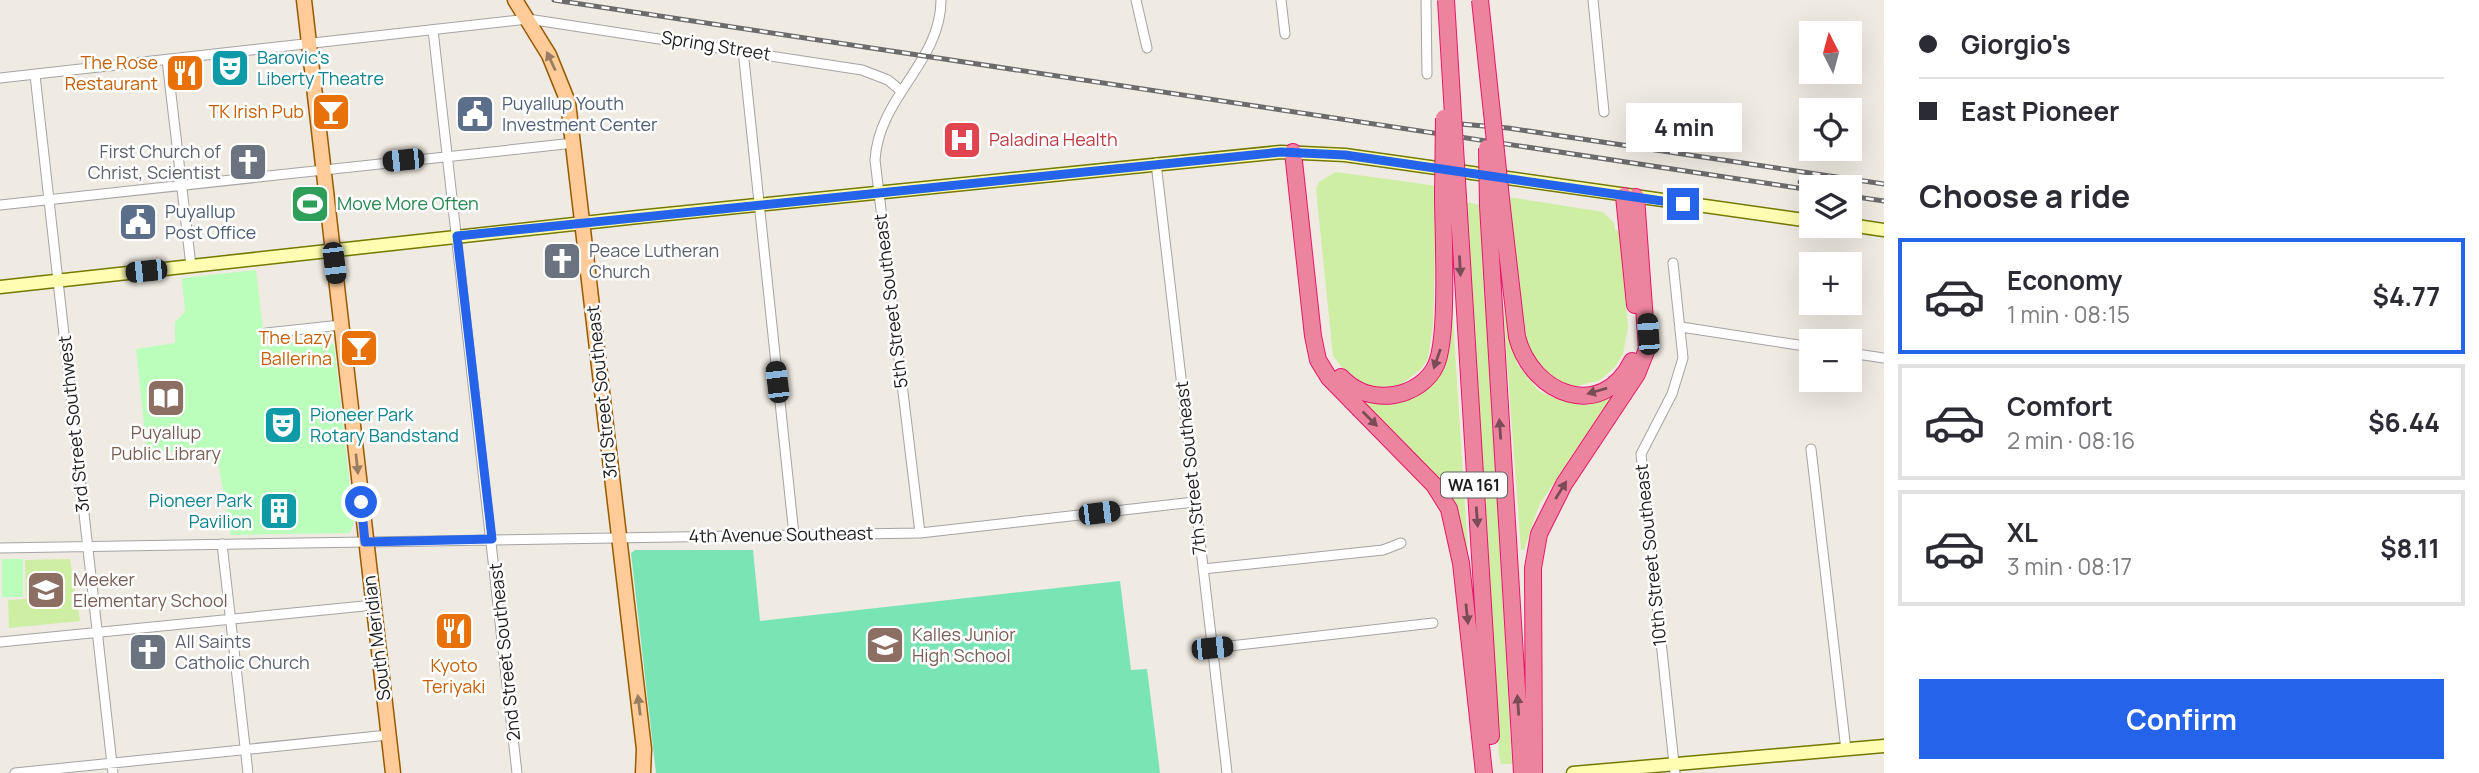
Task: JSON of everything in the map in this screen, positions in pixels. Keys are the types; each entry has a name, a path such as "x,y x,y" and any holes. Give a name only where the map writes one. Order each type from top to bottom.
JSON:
{"highway":[{"path":"1298,152 1323,345 1339,375 1364,393 1384,396 1406,392 1424,381 1436,365 1442,334 1450,196 1446,0"},
{"name":"WA 161","path":"1480,0 1495,207 1522,773"},
{"path":"1298,152 1313,336 1318,360 1329,378 1434,485 1453,520 1461,563 1485,773"},
{"name":"WA 161","path":"1450,196 1493,773"},
{"path":"1495,207 1522,356 1549,387 1561,392 1591,394 1616,383 1626,374 1635,355 1637,317 1630,197"},
{"path":"1534,773 1533,581 1539,534 1564,484 1637,374 1647,349 1630,197"}],"main road":[{"name":"South Meridian","path":"304,0 393,773"},
{"name":"3rd Street Southeast","path":"515,0 550,55 562,86 573,144 644,749 643,773"},
{"path":"0,287 878,191 1156,163 1298,152 1799,218"},
{"path":"1862,227 1884,230"},
{"path":"1573,773 1675,769 1884,746"}],"street":[{"name":"5th Street Southeast","path":"920,533 878,191 877,141 900,90 935,36 941,0"},
{"path":"1136,0 1147,48"},
{"path":"1282,0 1286,34"},
{"path":"1426,0 1427,74"},
{"path":"1593,0 1604,112"},
{"name":"Spring Street","path":"0,78 528,19 862,70 900,90"},
{"name":"2nd Street Southeast","path":"433,30 517,773"},
{"path":"743,50 757,204 794,535"},
{"path":"167,60 191,266"},
{"name":"3rd Street Southwest","path":"35,75 112,768"},
{"path":"0,205 448,155 573,144"},
{"name":"7th Street Southeast","path":"1156,163 1227,773"},
{"name":"10th Street Southeast","path":"1673,263 1681,327 1681,370 1672,394 1641,454 1675,769"},
{"path":"266,333 341,325"},
{"path":"1681,327 1799,345"},
{"path":"1862,355 1884,358"},
{"path":"1811,449 1846,750"},
{"name":"4th Avenue Southeast","path":"0,548 920,533 1195,502"},
{"path":"1203,569 1382,550 1401,542"},
{"path":"222,544 248,773"},
{"path":"0,642 374,606"},
{"path":"1212,648 1433,623"},
{"path":"15,773 112,768 388,735"}],"green space":[{"path":"1336,172 1437,186 1433,324 1428,358 1422,368 1402,384 1379,389 1363,386 1351,379 1333,356 1316,189 1319,182"},
{"path":"1508,197 1603,212 1614,223 1615,230 1619,231 1628,327 1623,354 1615,367 1600,380 1577,386 1563,384 1540,371 1527,345"},
{"path":"1465,202 1480,205 1512,764 1501,764 1499,754"},
{"path":"256,270 265,346 325,339 334,345 354,523 350,533 231,535 217,456 209,451 147,452 136,349 175,343 175,322 185,312 182,278"},
{"path":"1451,288 1468,553 1465,553 1448,499 1434,474 1353,396 1389,404 1406,400 1423,391"},
{"path":"1503,306 1517,364 1539,391 1559,400 1581,401 1618,387 1539,505 1524,550 1521,550"},
{"name":"Kalles Junior High School","path":"635,550 753,550 760,621 1120,581 1131,670 1147,669 1160,773 656,773 631,553"},
{"path":"2,559 23,559 23,597 2,597"},
{"path":"70,559 80,621 9,628 8,600 26,599 25,560"}],"railway":[{"path":"554,0 1799,188"},
{"path":"1448,123 1508,128 1884,184"},
{"path":"1862,198 1884,201"}],"place":[{"name":"Barovic's Liberty Theatre","path":"230,68"},
{"name":"The Rose Restaurant","path":"185,73"},
{"name":"TK Irish Pub","path":"331,112"},
{"name":"Puyallup Youth Investment Center","path":"475,114"},
{"name":"Paladina Health","path":"962,140"},
{"name":"First Church of Christ, Scientist","path":"248,162"},
{"name":"Move More Often","path":"310,204"},
{"name":"Puyallup Post Office","path":"138,222"},
{"name":"Peace Lutheran Church","path":"562,261"},
{"name":"The Lazy Ballerina","path":"359,348"},
{"name":"Puyallup Public Library","path":"166,398"},
{"name":"Pioneer Park Rotary Bandstand","path":"283,425"},
{"name":"Pioneer Park Pavilion","path":"279,511"},
{"name":"Meeker Elementary School","path":"46,590"},
{"name":"Kyoto Teriyaki","path":"454,631"},
{"name":"Kalles Junior High School","path":"885,645"},
{"name":"All Saints Catholic Church","path":"148,652"}],"route":[{"path":"361,502 365,542 492,539 457,236 1281,152 1345,155 1683,204"}]}
